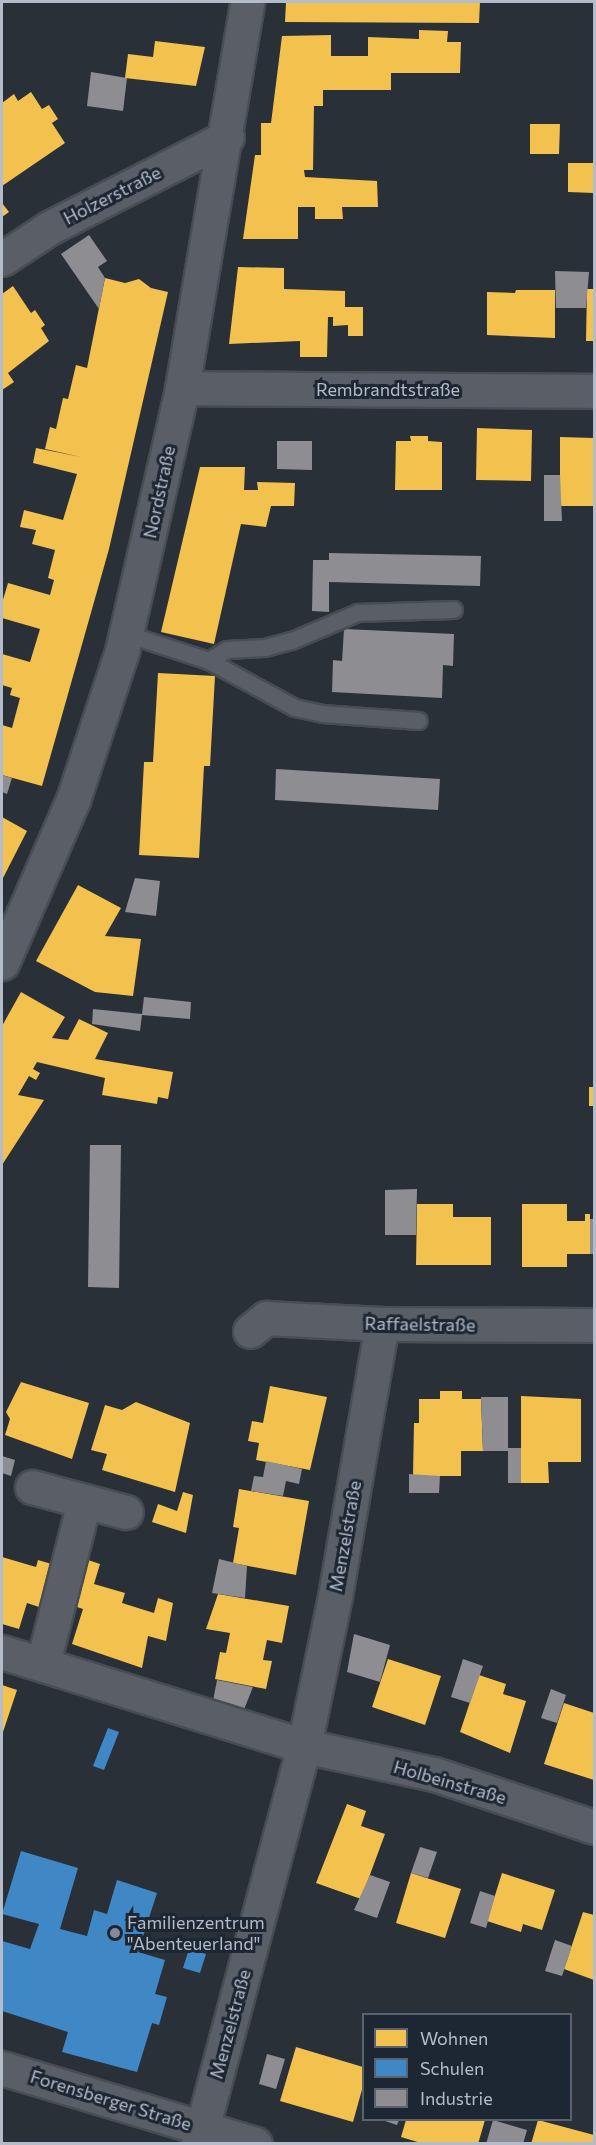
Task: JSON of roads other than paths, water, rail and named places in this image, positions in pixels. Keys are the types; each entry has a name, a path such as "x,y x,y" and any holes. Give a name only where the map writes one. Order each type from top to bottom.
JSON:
{"street":[{"name":"Nordstraße","path":"2,963 72,800 126,634 182,388 227,137 247,2"},
{"name":"Holzerstraße","path":"2,259 49,228 227,137"},
{"name":"Rembrandtstraße","path":"182,388 594,391"},
{"name":"Raffaelstraße","path":"250,1331 266,1318 382,1324 594,1324"},
{"name":"Menzelstraße","path":"200,2135 304,1746 335,1596 382,1324"},
{"path":"32,1487 126,1512"},
{"path":"43,1663 84,1502"},
{"path":"2,1652 43,1663 122,1692 304,1746"},
{"name":"Holbeinstraße","path":"304,1746 434,1774 594,1827"},
{"name":"Forensberger Straße","path":"2,2068 200,2135 255,2144"}],"lane":[{"path":"209,661 227,650 265,648 292,641 358,613 454,610"},
{"path":"126,634 209,661 295,708 323,714 419,721"}],"place":[{"name":"Familienzentrum \"Abenteuerland\"","path":"115,1933"}]}
